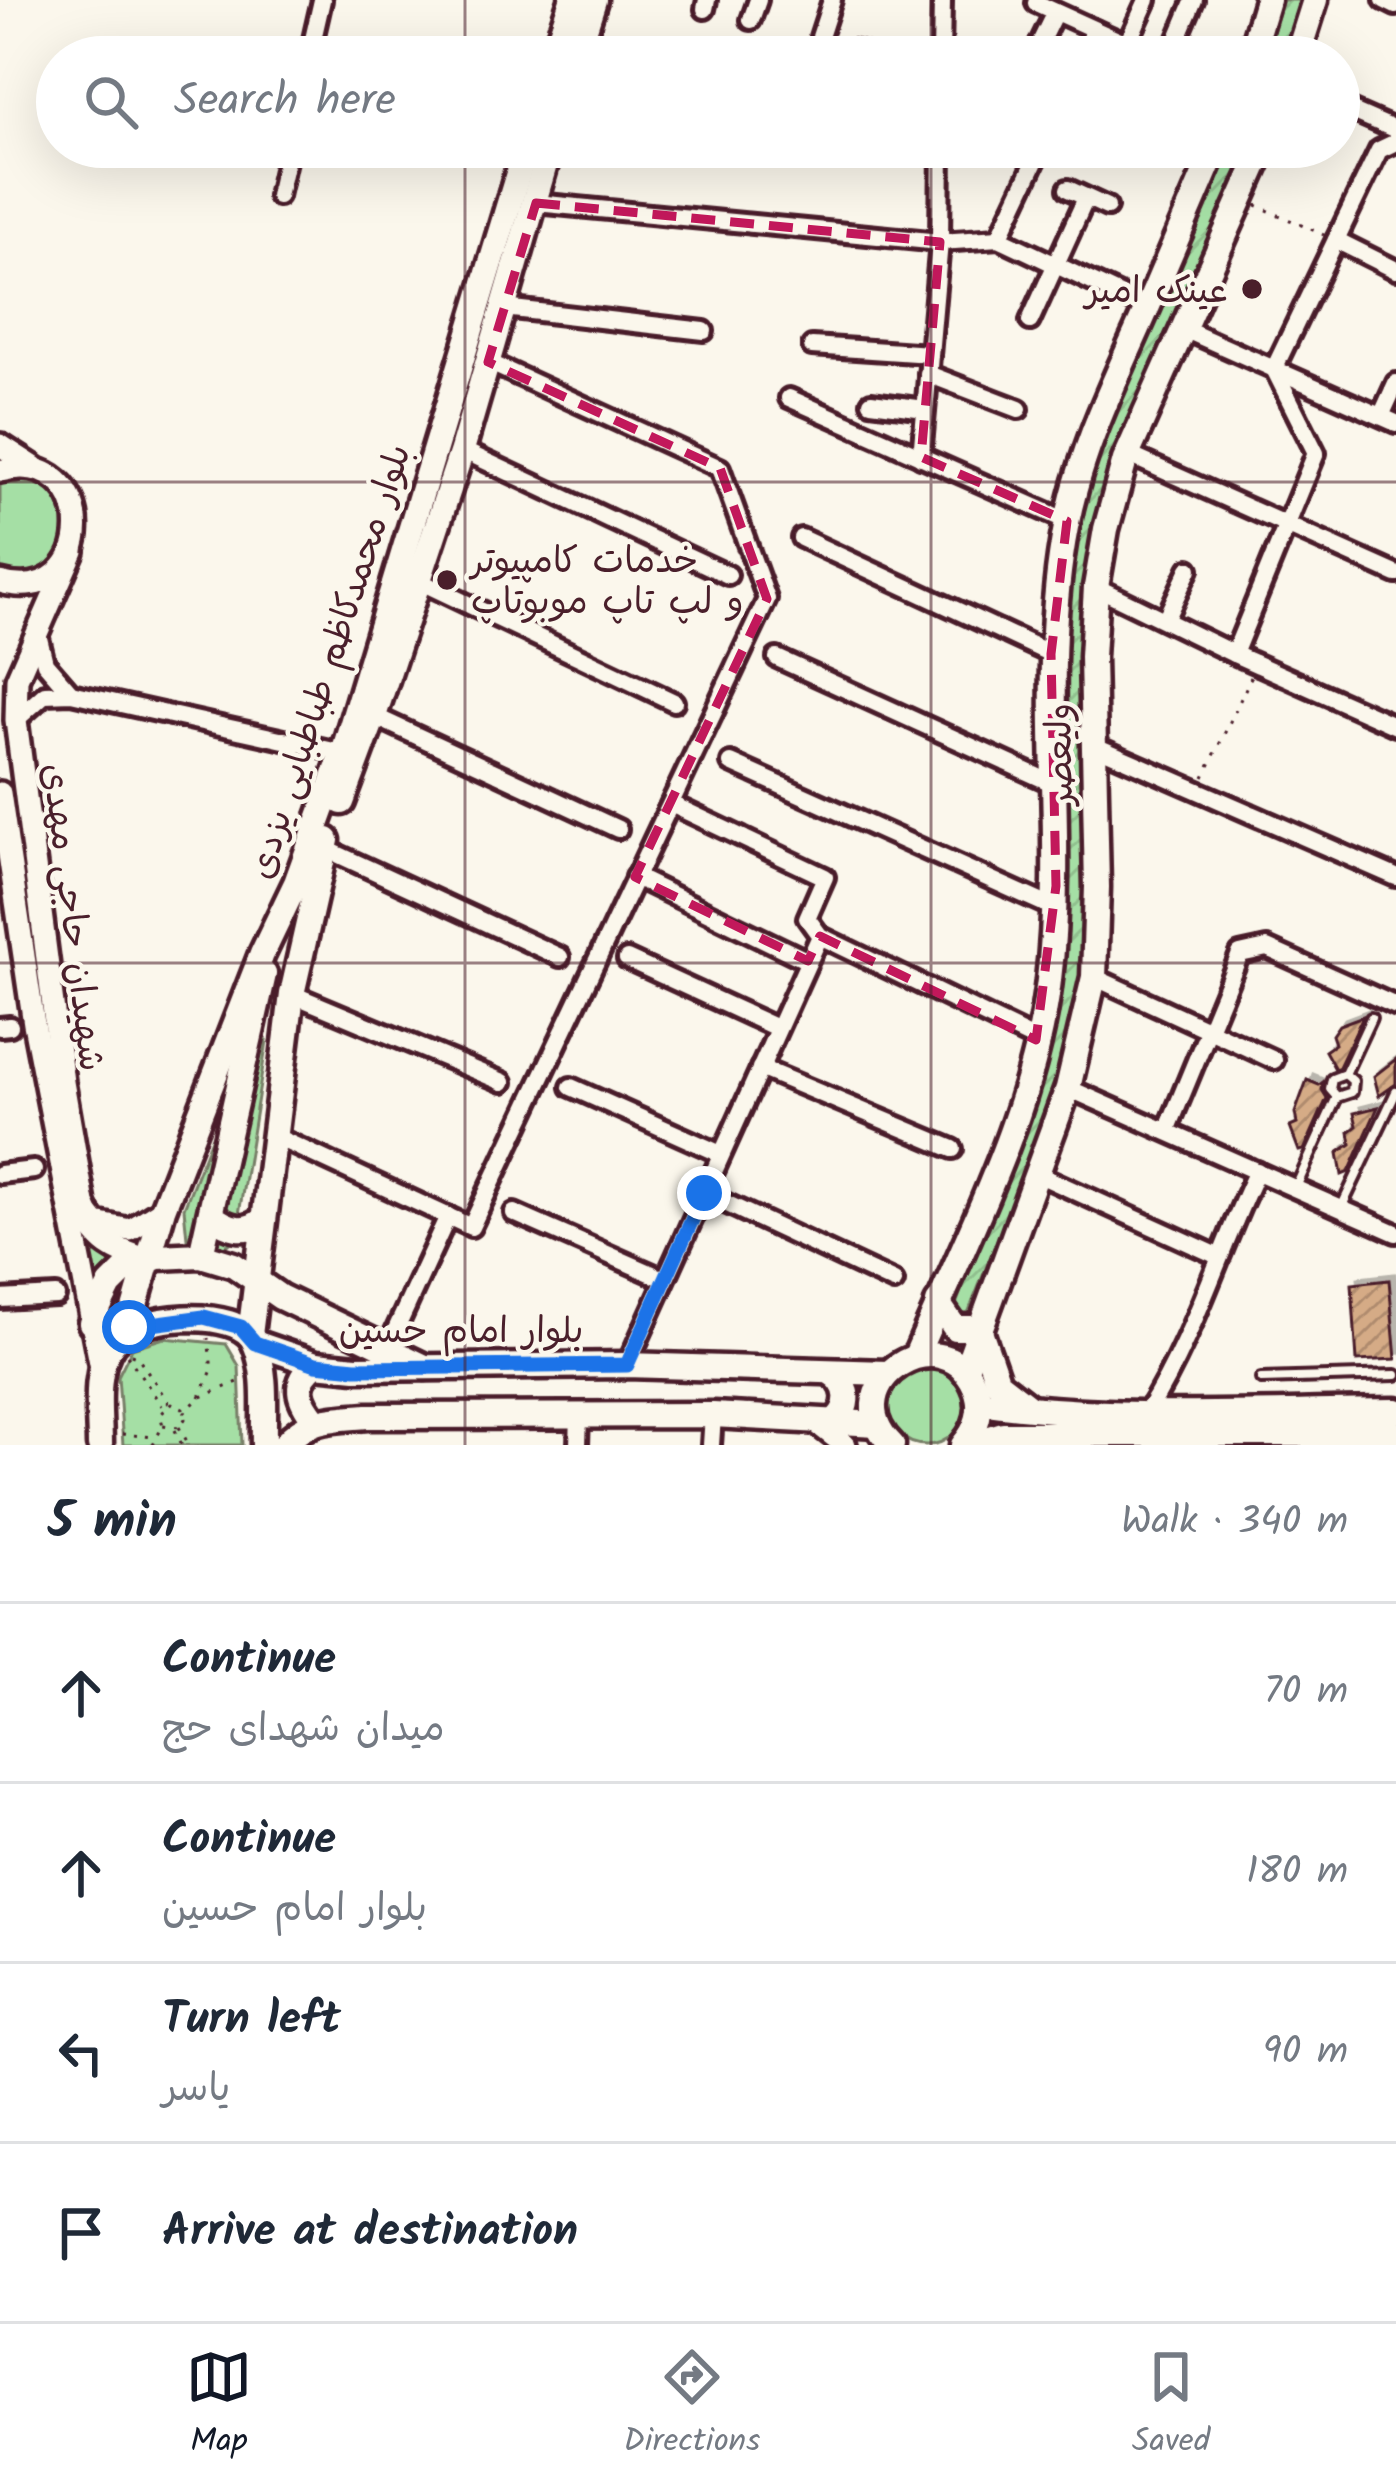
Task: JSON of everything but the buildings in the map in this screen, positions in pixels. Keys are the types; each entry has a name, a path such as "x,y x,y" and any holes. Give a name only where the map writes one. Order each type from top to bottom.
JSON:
{"main road":[{"path":"1256,36 1267,0"},
{"path":"1304,36 1315,0"},
{"path":"564,36 581,5"},
{"path":"578,36 581,5"},
{"name":"بلوار محمدکاظم طباطبایی یزدی","path":"101,1368 112,1343 129,1327 164,1209 262,954 296,883 343,753 520,168"},
{"name":"بلوار محمدکاظم طباطبایی یزدی","path":"264,1445 261,1372 252,1339 255,1282 292,994 324,848 374,716 462,450 545,168"},
{"name":"ولیعصر","path":"916,1356 1023,1093 1048,984 1054,908 1051,654 1055,590 1067,521 1088,441 1207,168"},
{"name":"ولیعصر","path":"964,1371 1068,1088 1094,977 1092,657 1096,586 1106,529 1127,454 1256,168"},
{"path":"201,1255 263,989 262,954"},
{"path":"85,1209 90,1226 111,1247 149,1261"},
{"path":"211,1215 226,1227 246,1228 263,1219"},
{"path":"91,1323 110,1286 124,1271 169,1255 201,1255 234,1265 255,1282 433,1370"},
{"path":"938,1303 955,1328 980,1328 998,1383 1023,1408"},
{"path":"129,1327 201,1318"},
{"name":"بلوار امام حسین","path":"201,1318 241,1327 252,1339 316,1364 433,1370 627,1365 887,1373"},
{"path":"284,1445 299,1428 315,1420 367,1416 713,1415 884,1438 878,1389 887,1373 916,1356 950,1360 964,1371 979,1402 978,1418 966,1445"},
{"path":"315,1420 298,1387 305,1372 316,1364"},
{"path":"100,1439 101,1368"},
{"path":"830,1372 839,1377 848,1397 831,1430"},
{"path":"979,1402 1147,1412 1396,1411"},
{"path":"1019,1434 1009,1415 1023,1408"},
{"path":"966,1445 1003,1434 1192,1439 1396,1434"}],"street":[{"path":"314,36 322,0"},
{"path":"752,20 758,0"},
{"path":"820,36 832,0"},
{"path":"941,0 941,36"},
{"path":"1131,36 1148,0"},
{"path":"1179,36 1194,0"},
{"path":"1384,0 1396,6"},
{"path":"1036,3 1109,36"},
{"path":"1043,36 1055,12"},
{"path":"1092,36 1095,30"},
{"path":"1360,114 1396,130"},
{"path":"1274,369 1378,149 1396,142"},
{"path":"278,196 284,168"},
{"path":"922,457 940,242 940,168"},
{"path":"999,238 1032,168"},
{"path":"1068,189 1107,207"},
{"path":"1030,321 1087,198"},
{"path":"536,203 940,242 999,238 1148,308"},
{"path":"1336,241 1396,270"},
{"path":"504,308 704,331"},
{"path":"1186,330 1389,419 1396,383"},
{"path":"812,346 930,354"},
{"path":"272,1135 470,1227 767,599 720,468 488,362"},
{"path":"1234,654 1316,453 1274,369"},
{"path":"928,374 1019,409"},
{"path":"789,398 1067,521"},
{"path":"871,402 926,409"},
{"path":"0,445 66,490 78,519 73,551 53,575 17,586 0,582"},
{"path":"462,450 728,575"},
{"path":"1127,454 1396,574"},
{"path":"0,470 40,471"},
{"path":"801,538 1051,654"},
{"name":"شهیدان حاجی مهدی","path":"73,551 16,680 16,720 62,1082 85,1209"},
{"path":"1165,620 1189,568"},
{"path":"419,581 674,702"},
{"path":"1096,586 1396,726"},
{"path":"37,630 44,663 71,693"},
{"path":"777,658 1054,784"},
{"path":"16,720 45,694 71,693 343,753"},
{"path":"374,716 618,829"},
{"path":"1094,745 1396,876"},
{"path":"731,763 1054,908"},
{"name":"شهیدان حاجی مهدی","path":"0,793 34,1024 101,1368"},
{"path":"670,803 825,877 807,918 820,936 1036,1040"},
{"path":"324,848 560,957"},
{"path":"635,877 808,961"},
{"path":"627,1365 820,936"},
{"path":"1167,1130 1240,954 1267,948 1396,1006"},
{"path":"627,959 777,1028"},
{"path":"1094,977 1274,1060"},
{"path":"292,994 502,1082"},
{"path":"760,1069 953,1149"},
{"path":"572,1087 721,1154"},
{"path":"1068,1088 1396,1233"},
{"path":"0,1174 34,1170"},
{"path":"1147,1412 1172,1373 1257,1171"},
{"path":"1035,1173 1218,1256"},
{"path":"704,1193 894,1282"},
{"path":"85,1209 96,1223 118,1230 140,1226 164,1209"},
{"path":"514,1213 664,1279"},
{"path":"387,1348 448,1216"},
{"path":"0,1299 56,1296"},
{"path":"578,1445 579,1415"},
{"path":"711,1445 713,1415"}],"lane":[{"path":"1196,168 1203,177"},
{"path":"1345,1074 1371,1018"},
{"path":"1337,1096 1330,1084 1335,1076 1345,1074"},
{"path":"1337,1096 1352,1092 1353,1081 1345,1074"},
{"path":"1341,1208 1396,1092"},
{"path":"1295,1188 1337,1096"},
{"path":"1262,1379 1396,1375"}],"path":[{"path":"1243,200 1336,241"},
{"path":"1198,790 1257,664"},
{"path":"184,1413 199,1398 212,1370 211,1346 201,1318"},
{"path":"167,1406 138,1358 125,1352 167,1406 183,1408 185,1419 177,1428"},
{"path":"199,1398 261,1372"},
{"path":"164,1425 160,1414 167,1406"},
{"path":"164,1425 177,1428 186,1445"},
{"path":"153,1445 164,1425"},
{"path":"100,1439 156,1437"}],"highlighted area":[{"path":"536,203 940,242 921,457 1067,521 1051,654 1056,886 1036,1040 820,936 808,961 635,877 767,599 720,468 488,362"}],"green space":[{"path":"1283,0 1306,0 1293,36 1272,36"},
{"path":"1222,168 1244,168 1106,489 1081,986 1058,1086 965,1321 953,1313 1040,1072 1062,980 1070,868 1067,594 1079,511 1103,441"},
{"path":"0,476 39,476 68,505 66,548 42,575 0,577"},
{"path":"252,1034 267,1041 235,1239 223,1249 199,1249 187,1238 184,1208"},
{"path":"83,1237 116,1246 145,1242 125,1306 101,1321"},
{"path":"164,1338 226,1344 239,1366 242,1445 123,1445 118,1376 132,1348"},
{"path":"926,1367 954,1378 965,1406 954,1434 926,1445 898,1434 887,1406 898,1378"}],"place":[{"name":"عینک امیر","path":"1252,289"},
{"name":"خدمات کامپیوتر و لپ تاپ موبوتاپ","path":"447,580"}],"route":[{"path":"129,1327 204,1317 241,1327 255,1343 316,1364 356,1368 627,1365 704,1193"}]}
